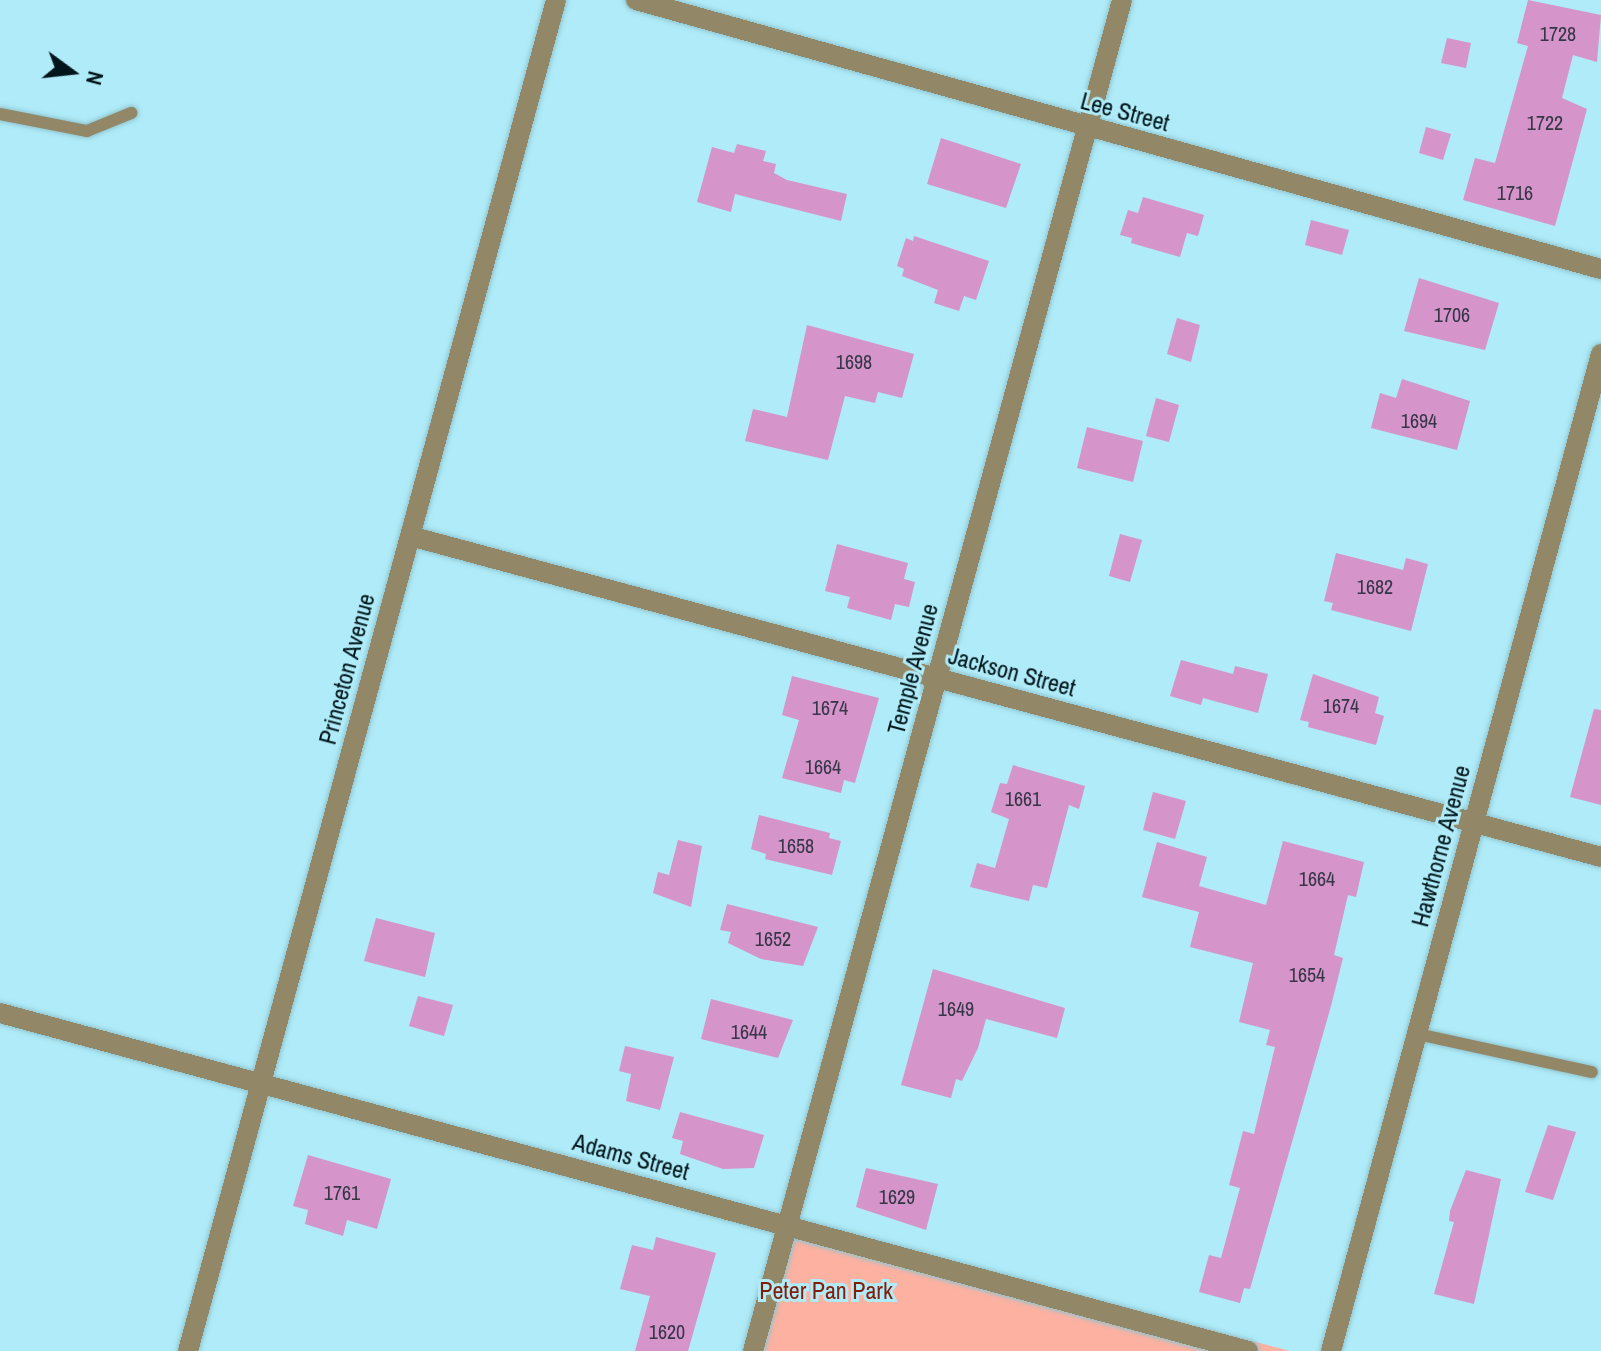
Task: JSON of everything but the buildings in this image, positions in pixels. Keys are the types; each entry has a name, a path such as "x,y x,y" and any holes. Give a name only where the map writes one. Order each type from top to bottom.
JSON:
{"street":[{"name":"Princeton Avenue","path":"188,1351 556,0"},
{"name":"Lee Street","path":"636,0 1087,129 1601,269"},
{"name":"Temple Avenue","path":"753,1351 1122,0"},
{"name":"Hawthorne Avenue","path":"1331,1351 1601,354"},
{"name":"Jackson Street","path":"410,536 1601,857"},
{"name":"Adams Street","path":"0,1013 1248,1351"}],"lane":[{"path":"0,114 87,131 131,113"},
{"path":"1417,1034 1592,1072"}],"green space":[{"name":"Peter Pan Park","path":"781,1216 1290,1351 749,1351"}]}
